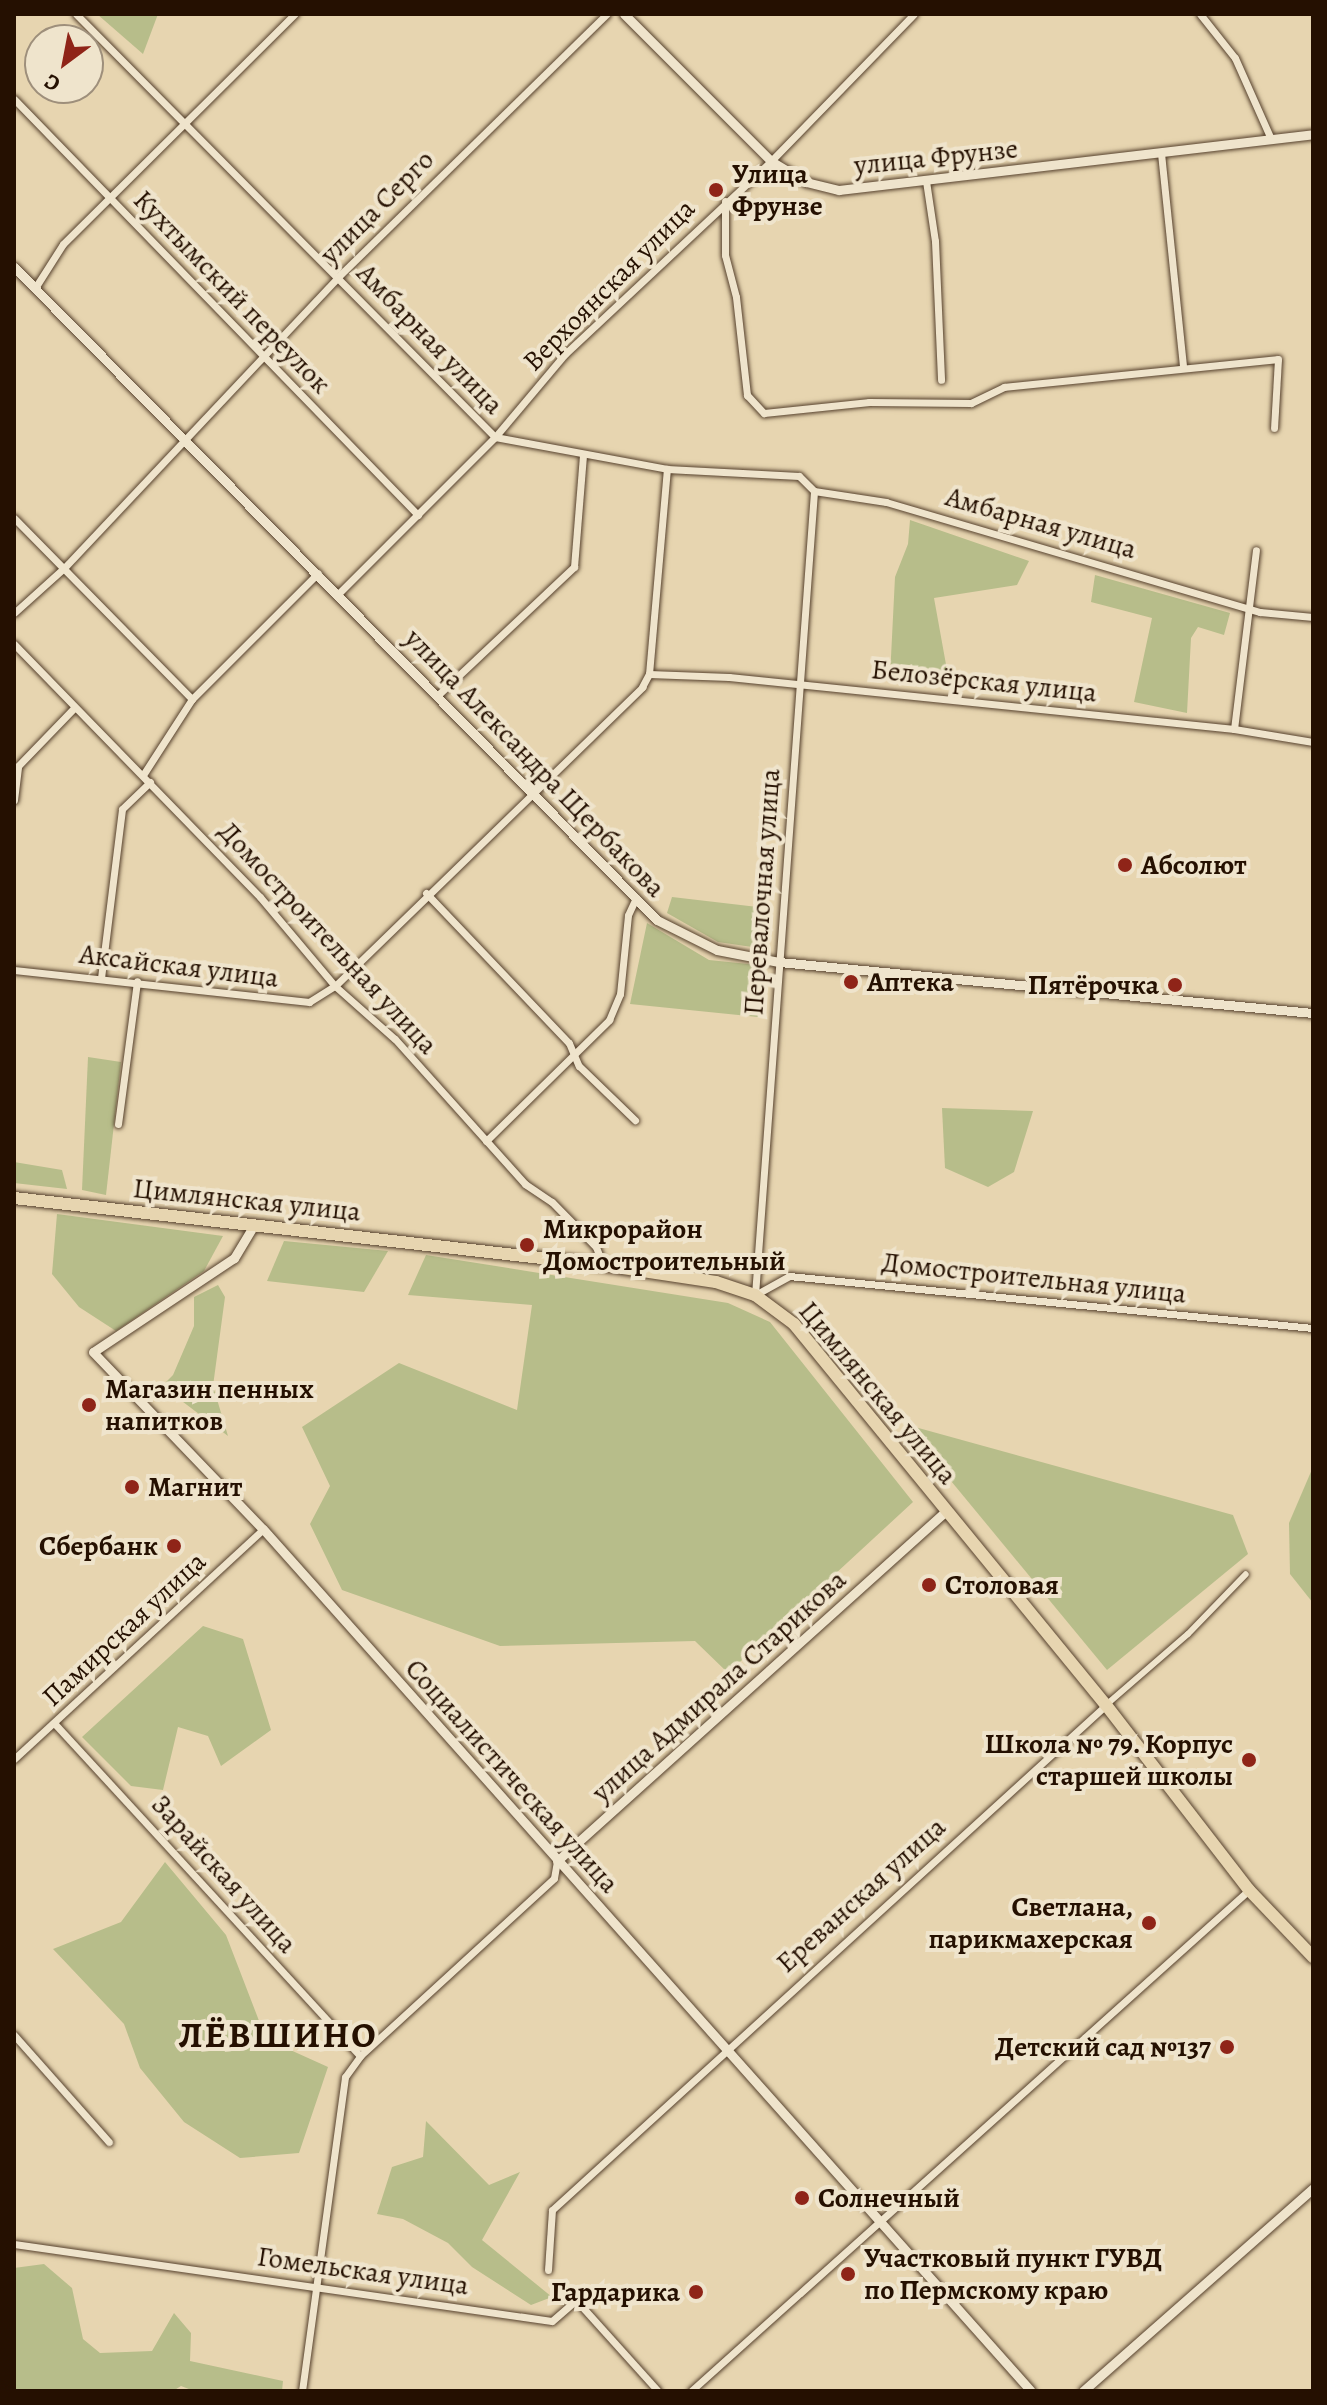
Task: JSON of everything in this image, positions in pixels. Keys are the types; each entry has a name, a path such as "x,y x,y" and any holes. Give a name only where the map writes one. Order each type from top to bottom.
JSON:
{"main road":[{"name":"Цимлянская улица","path":"14,1198 603,1265 716,1282 755,1295 794,1324 1106,1705 1249,1890 1313,1957"}],"street":[{"name":"Амбарная улица","path":"76,14 163,97 183,125 495,437 667,469 799,476 814,491 886,502 1249,607 1313,617"},
{"path":"35,288 63,244 295,14"},
{"name":"улица Серго","path":"14,613 64,568 184,437 338,277 607,14"},
{"name":"улица Фрунзе","path":"624,14 771,161 806,182 839,190 1313,134"},
{"name":"Верхоянская улица","path":"339,593 495,437 565,354 771,161 914,14"},
{"path":"1200,14 1235,58 1271,139"},
{"name":"Кухтымский переулок","path":"14,99 418,515"},
{"path":"1161,153 1183,367"},
{"path":"926,181 935,241 941,380"},
{"path":"725,201 725,255 736,297 747,395 764,413 869,402 971,403 1004,387 1278,359 1274,428"},
{"name":"улица Александра Щербакова","path":"14,267 339,593 657,920 717,950 779,962 1313,1013"},
{"path":"438,695 574,567 583,455"},
{"path":"335,986 426,893 536,795 649,674 667,469"},
{"name":"Перевалочная улица","path":"755,1295 814,491"},
{"path":"14,518 192,699"},
{"path":"1234,729 1256,550"},
{"path":"143,775 192,699 318,573"},
{"name":"Домостроительная улица","path":"14,644 260,897 335,986 395,1039 486,1141 596,1247 603,1265"},
{"name":"Белозёрская улица","path":"649,674 1234,729 1313,742"},
{"path":"14,800 18,766 74,708"},
{"path":"101,978 122,809 150,782"},
{"path":"426,893 574,1052 579,1066 635,1120"},
{"path":"486,1141 609,1020 620,994 628,915 636,898"},
{"name":"Аксайская улица","path":"14,970 309,1002 335,986"},
{"path":"118,1124 137,981"},
{"name":"Социалистическая улица","path":"254,1225 234,1258 93,1352 263,1529 1031,2391"},
{"name":"Домостроительная улица","path":"755,1295 789,1276 1313,1328"},
{"name":"улица Адмирала Старикова","path":"302,2391 342,2088 360,2056 554,1878 557,1861 946,1511"},
{"name":"Памирская улица","path":"14,1759 263,1529"},
{"path":"233,1542 242,1551"},
{"name":"Ереванская улица","path":"548,2270 552,2210 724,2048 1188,1634 1246,1574"},
{"name":"Зарайская улица","path":"54,1723 360,2056"},
{"path":"691,2391 1249,1890"},
{"path":"14,2035 109,2142"},
{"path":"1083,2391 1313,2188"},
{"name":"Гомельская улица","path":"14,2244 552,2321 576,2300 658,2391"}],"green space":[{"path":"97,14 158,14 143,54"},
{"path":"910,520 1029,561 1017,585 934,598 947,670 890,677 895,577 908,544"},
{"path":"1095,575 1230,613 1224,635 1198,627 1191,638 1187,713 1134,702 1152,618 1091,602"},
{"path":"672,897 767,908 759,948 718,942 667,913"},
{"path":"647,923 709,960 758,965 758,1017 630,1004"},
{"path":"88,1057 121,1062 106,1195 82,1190"},
{"path":"942,1108 1033,1111 1014,1172 988,1187 945,1168"},
{"path":"14,1162 62,1170 67,1189 14,1183"},
{"path":"57,1214 223,1236 204,1271 116,1331 79,1307 52,1274"},
{"path":"284,1241 388,1251 364,1292 267,1281"},
{"path":"426,1255 728,1303 770,1322 913,1502 728,1673 695,1641 500,1646 342,1590 310,1524 330,1486 302,1427 399,1363 517,1410 532,1305 408,1295"},
{"path":"218,1285 225,1297 213,1386 228,1436 162,1386 173,1375 194,1326 194,1297"},
{"path":"904,1424 1233,1515 1248,1554 1107,1670"},
{"path":"1313,1467 1313,1603 1290,1574 1289,1523"},
{"path":"203,1626 243,1639 271,1730 221,1766 208,1736 178,1727 163,1790 131,1786 82,1737"},
{"path":"165,1862 226,1935 266,2039 328,2067 299,2153 240,2158 184,2122 140,2068 124,2024 53,1949 121,1922"},
{"path":"426,2121 489,2185 520,2172 482,2240 552,2297 531,2305 472,2267 448,2243 403,2219 377,2214 392,2167 423,2157"},
{"path":"44,2264 72,2288 83,2339 100,2353 152,2351 174,2313 191,2333 190,2361 283,2381 282,2391 194,2391 181,2386 173,2391 14,2391 14,2268"}],"place":[{"name":"Улица Фрунзе","path":"716,190"},
{"name":"Абсолют","path":"1125,865"},
{"name":"Аптека","path":"851,982"},
{"name":"Пятёрочка","path":"1175,985"},
{"name":"Микрорайон Домостроительный","path":"527,1245"},
{"name":"Магазин пенных напитков","path":"89,1405"},
{"name":"Магнит","path":"132,1487"},
{"name":"Сбербанк","path":"174,1546"},
{"name":"Столовая","path":"929,1585"},
{"name":"Школа № 79. Корпус старшей школы","path":"1249,1760"},
{"name":"Светлана, парикмахерская","path":"1149,1923"},
{"name":"Детский сад №137","path":"1227,2047"},
{"name":"Солнечный","path":"802,2198"},
{"name":"Участковый пункт ГУВД по Пермскому краю","path":"848,2274"},
{"name":"Гардарика","path":"696,2292"}],"district":[{"name":"ЛЁВШИНО","path":"278,2035"}]}
